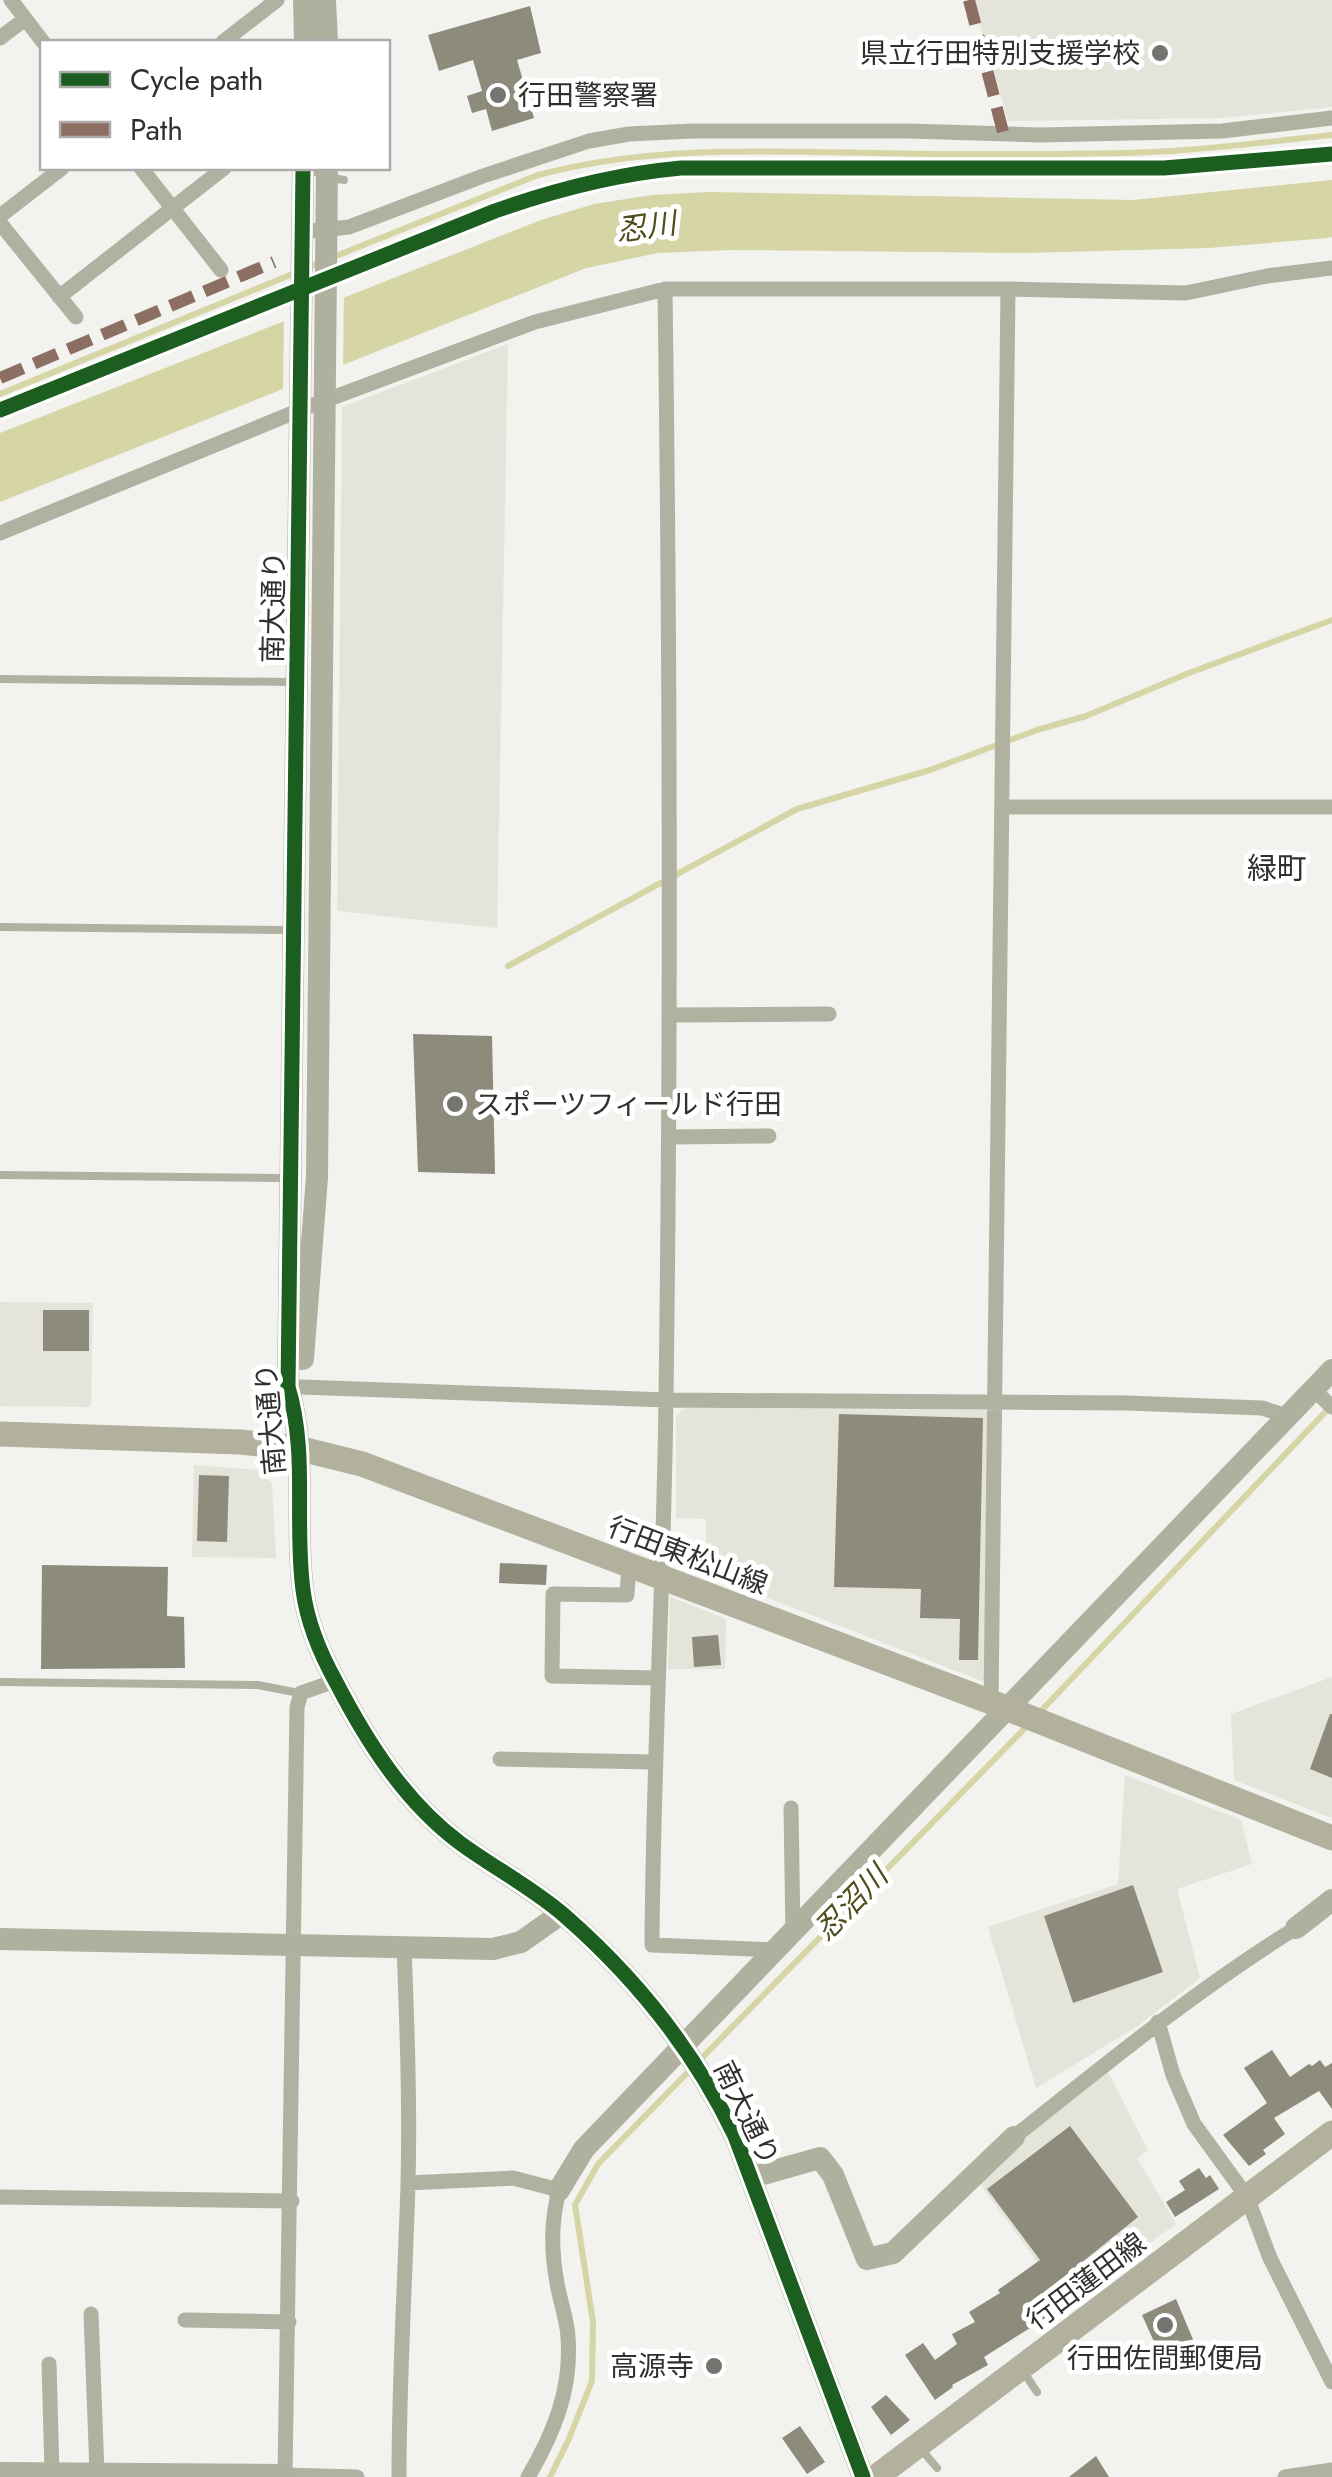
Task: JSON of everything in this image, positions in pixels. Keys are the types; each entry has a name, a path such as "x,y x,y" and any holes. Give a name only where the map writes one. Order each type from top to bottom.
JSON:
{"main road":[{"name":"行田東松山線","path":"0,1434 173,1438 297,1448 362,1464 999,1705 1332,1838"},
{"name":"行田蓮田線","path":"876,2477 1332,2133"}],"street":[{"path":"11,0 41,40"},
{"path":"225,40 277,0"},
{"path":"304,0 304,40"},
{"path":"325,0 327,40"},
{"path":"0,38 24,19"},
{"path":"302,232 326,239 484,176 588,141 629,134 1222,131 1332,118"},
{"path":"60,170 0,219 76,317"},
{"path":"142,170 221,270"},
{"path":"59,297 221,170"},
{"name":"南大通り","path":"298,1397 288,1387 300,404 311,279 326,239 321,172"},
{"name":"南大通り","path":"321,172 302,232 324,395 316,1177 297,1448 303,1592 319,1647 335,1681 408,1796 456,1840 562,1913 618,1966 685,2046 714,2093 752,2177 863,2477"},
{"path":"0,532 324,395 535,322 665,290 1186,293 1267,276 1332,268"},
{"path":"999,1705 997,1402 1008,289"},
{"path":"665,290 670,1015 663,1578 654,1762 652,1945 785,1942"},
{"path":"1003,807 1332,807"},
{"path":"670,1015 829,1014"},
{"path":"669,1137 769,1136"},
{"path":"528,2477 562,2411 568,2334 552,2246 552,2219 558,2190 584,2149 785,1942 999,1705 1332,1370"},
{"path":"1314,1390 1332,1407"},
{"path":"298,1397 997,1402 1262,1408 1287,1416"},
{"path":"628,1565 627,1596 553,1594 552,1676 658,1678"},
{"path":"285,2475 298,1708 301,1694 335,1681"},
{"path":"500,1759 654,1762"},
{"path":"785,1942 791,1808"},
{"path":"752,2177 820,2158 833,2175 867,2260 893,2254 1014,2137 1158,2022 1332,1900"},
{"path":"0,1939 508,1948 562,1913"},
{"path":"399,2477 398,2374 408,2183 404,1946"},
{"path":"1158,2022 1173,2075 1194,2124 1247,2197 1270,2258 1332,2382"},
{"path":"408,2183 513,2178 558,2190"},
{"path":"0,2197 292,2200"},
{"path":"91,2314 97,2473"},
{"path":"186,2320 289,2322"},
{"path":"49,2364 52,2472"},
{"path":"1285,2477 1332,2470"},
{"path":"0,2472 357,2477"}],"lane":[{"path":"0,679 321,682"},
{"path":"0,927 319,930"},
{"path":"0,1175 316,1177"},
{"path":"0,1682 258,1685 301,1694"},
{"path":"1021,2368 1037,2392"},
{"path":"918,2446 938,2468"}],"shaded area":[{"name":"県立行田特別支援学校","path":"973,0 1332,0 1332,107 1221,118 1008,121"},
{"path":"508,344 497,928 337,911 342,407"},
{"path":"0,1302 93,1303 91,1407 0,1406"},
{"path":"685,1408 985,1410 992,1417 990,1676 982,1681 706,1574 706,1519 676,1518 676,1416"},
{"path":"194,1465 260,1470 272,1483 276,1558 192,1557"},
{"path":"670,1597 726,1619 725,1669 668,1669"},
{"path":"1332,1677 1332,1818 1234,1780 1231,1714"},
{"path":"1125,1775 1241,1820 1252,1864 1177,1889 1200,1978 1139,2025 1036,2088 988,1927 1118,1884"},
{"path":"1107,2070 1148,2150 1137,2158 1176,2224 1067,2303 978,2181 1019,2140"}],"water":[{"name":"忍川","path":"1332,180 1332,237 1327,238 1209,248 1026,253 732,250 658,253 586,268 0,502 0,433 541,220 594,204 708,192 1133,200"}],"pier":[{"path":"344,290 343,370 283,394 284,314"}],"building":[{"path":"530,6 541,53 517,60 534,118 492,131 486,109 472,113 467,96 482,91 473,60 439,71 428,35"},
{"name":"スポーツフィールド行田","path":"413,1034 492,1036 495,1174 418,1172"},
{"path":"43,1310 89,1310 89,1351 43,1351"},
{"path":"839,1414 983,1418 978,1660 959,1660 960,1619 920,1618 921,1589 834,1587"},
{"path":"199,1475 229,1476 227,1542 197,1541"},
{"path":"500,1563 547,1565 546,1585 499,1583"},
{"path":"42,1565 168,1567 167,1616 184,1617 185,1668 41,1669"},
{"path":"718,1635 721,1665 694,1667 692,1637"},
{"path":"1332,1714 1332,1778 1310,1769"},
{"path":"1133,1885 1163,1972 1073,2003 1044,1916"},
{"path":"1272,2050 1290,2077 1320,2060 1325,2067 1332,2063 1332,2109 1319,2091 1274,2118 1285,2134 1249,2166 1223,2135 1267,2103 1244,2068"},
{"path":"1070,2126 1138,2217 1034,2301 1046,2318 984,2357 988,2365 952,2385 935,2400 905,2355 923,2343 935,2360 957,2344 952,2334 975,2322 969,2312 1040,2260 987,2189"},
{"path":"1199,2168 1206,2178 1210,2175 1219,2189 1175,2217 1166,2202 1185,2190 1179,2181"},
{"path":"1176,2299 1197,2349 1172,2360 1161,2341 1155,2344 1142,2315"},
{"path":"886,2395 910,2420 891,2435 871,2407"},
{"path":"800,2426 825,2462 807,2474 782,2438"},
{"path":"1096,2456 1109,2477 1069,2477"}],"waterway":[{"path":"306,268 538,175 637,157 737,151 1124,153 1332,135"},
{"path":"0,394 295,273"},
{"path":"508,966 797,809 930,770 1086,716 1332,620"},
{"name":"忍沼川","path":"1040,1712 1331,1406"},
{"name":"忍沼川","path":"550,2477 592,2381 593,2322 575,2205 598,2164 1028,1725"}],"marked path":[{"path":"969,0 1003,132"},
{"path":"0,378 274,262"}],"cycle path":[{"path":"0,410 495,211 610,178 681,168 1164,168 1332,154"},
{"path":"303,170 288,1387 298,1437 301,1565 308,1614 330,1672 374,1748 405,1790 440,1827 540,1896 591,1940 662,2017 701,2074 735,2136 863,2477"}],"place":[{"name":"県立行田特別支援学校","path":"1160,53"},
{"name":"行田警察署","path":"498,95"},
{"name":"スポーツフィールド行田","path":"455,1104"},
{"name":"行田佐間郵便局","path":"1165,2325"},
{"name":"高源寺","path":"714,2366"}],"district":[{"name":"緑町","path":"1277,869"}]}
